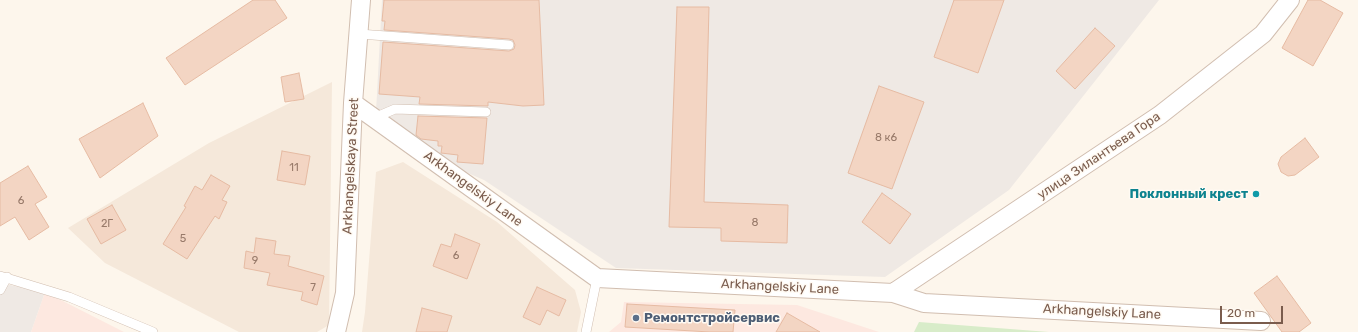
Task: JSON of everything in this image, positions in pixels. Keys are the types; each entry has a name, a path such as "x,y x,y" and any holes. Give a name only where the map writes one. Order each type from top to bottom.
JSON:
{"street":[{"name":"Arkhangelskaya Street","path":"336,332 345,293 353,103 361,0"},
{"name":"улица Зилантьева Гора","path":"893,293 1160,115 1263,34 1290,0"},
{"name":"Arkhangelskiy Lane","path":"353,103 597,278 893,293 924,303 1261,321"}],"lane":[{"path":"359,34 509,45"},
{"path":"374,118 396,108 486,112"},
{"path":"0,290 4,276 69,297 153,332"},
{"path":"586,332 597,278"}],"shaded area":[{"path":"382,0 1159,0 1009,190 885,277 616,268 484,180 463,171 376,112"},
{"path":"332,82 329,325 317,332 239,332 105,263 68,228 209,143"},
{"path":"403,162 497,222 575,290 581,312 577,332 362,332 365,312 376,172"},
{"path":"0,283 45,292 31,332 0,332"},
{"path":"45,292 124,332 31,332"},
{"path":"624,302 797,305 879,332 609,332 621,322"}],"green space":[{"path":"919,322 1049,332 914,332"}],"building":[{"path":"253,0 275,0 287,18 185,85 166,58"},
{"path":"384,0 539,0 544,105 523,106 488,102 488,106 419,104 420,97 379,94 383,42 509,51 514,49 515,45 513,40 509,39 384,30 385,21 382,21"},
{"path":"954,0 1004,0 978,73 934,57"},
{"path":"1308,0 1320,0 1343,13 1313,66 1282,48"},
{"path":"677,7 709,7 704,202 788,205 787,243 721,241 721,228 669,227"},
{"path":"1095,28 1115,46 1075,89 1056,71"},
{"path":"299,73 304,99 285,102 281,77"},
{"path":"879,86 924,102 892,189 848,173"},
{"path":"143,103 158,136 100,178 79,139"},
{"path":"418,116 487,118 483,164 457,162 458,155 441,153 442,146 438,146 438,141 421,139 416,135"},
{"path":"1305,138 1319,157 1295,175 1288,176 1281,172 1278,164 1281,157"},
{"path":"282,151 310,156 305,185 277,180"},
{"path":"28,166 47,197 35,204 49,227 29,240 15,217 0,226 0,183"},
{"path":"211,175 230,186 222,200 227,202 219,219 215,216 187,259 163,244 186,207 184,206 195,186 202,190"},
{"path":"882,193 911,214 890,244 862,222"},
{"path":"112,205 126,230 101,244 87,219"},
{"path":"455,234 480,244 467,279 433,266 441,244 451,247"},
{"path":"256,238 276,241 274,254 290,256 288,266 324,276 317,305 301,300 303,292 267,285 270,273 244,268 246,251 254,253"},
{"path":"1277,276 1311,323 1299,332 1282,332 1254,293"},
{"path":"537,287 566,300 559,316 547,310 540,325 523,317"},
{"path":"627,304 735,310 733,332 625,327"},
{"path":"422,308 452,316 447,332 416,332"},
{"path":"787,313 820,332 776,332"}],"place":[{"name":"Поклонный крест","path":"1256,194"},
{"name":"Ремонтстройсервис","path":"636,318"}]}
